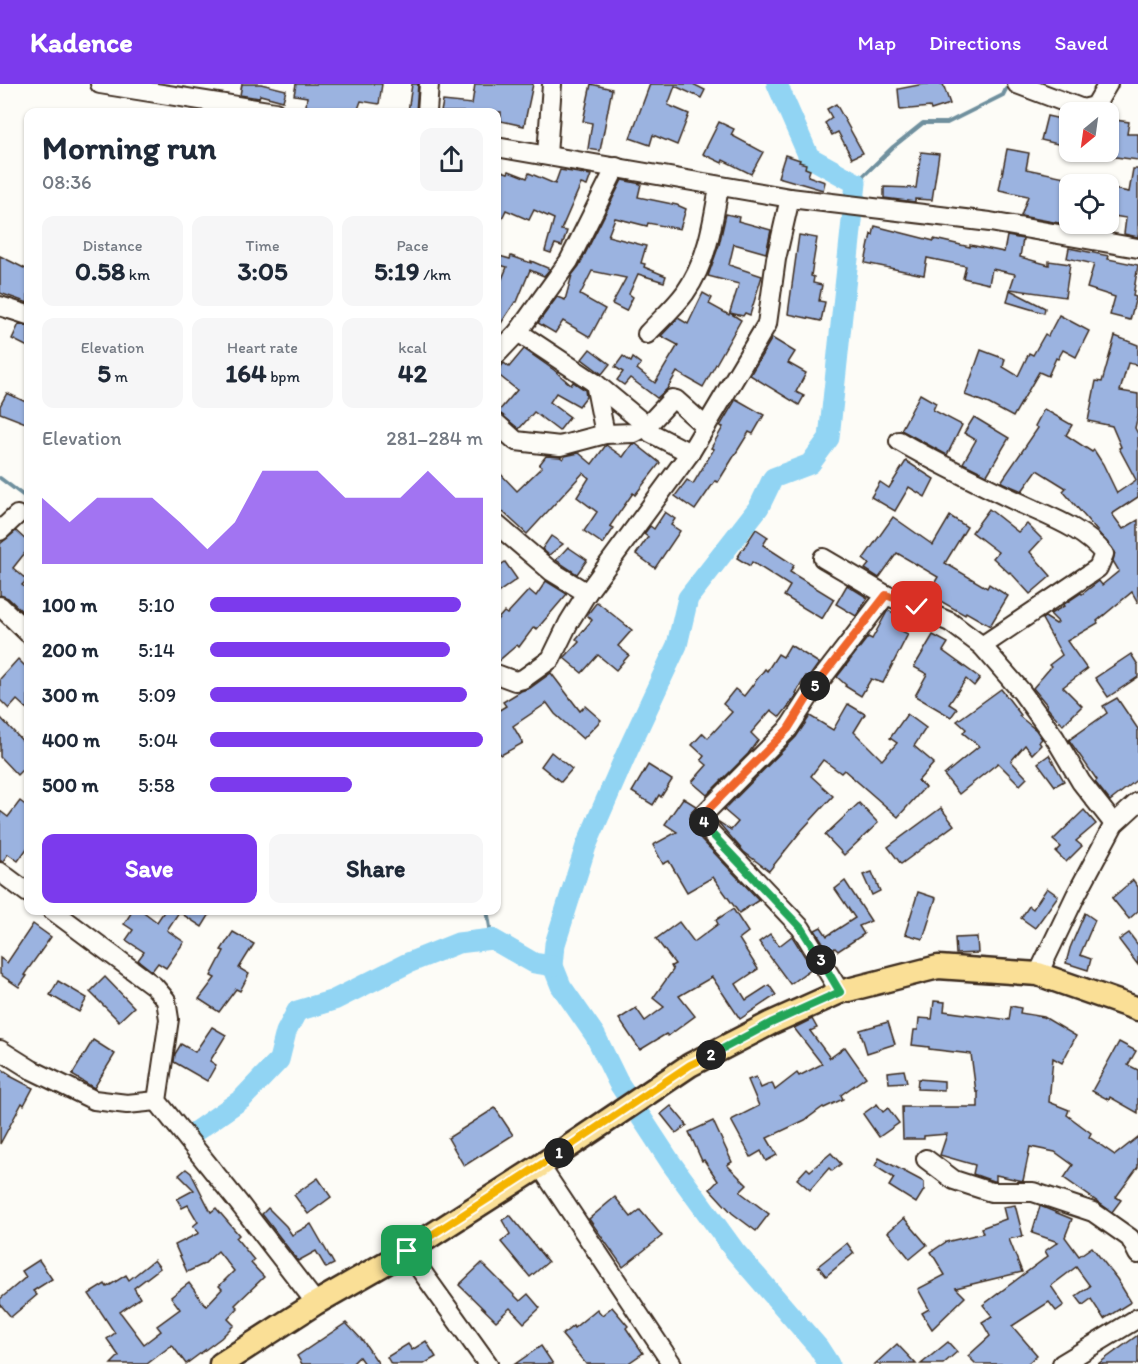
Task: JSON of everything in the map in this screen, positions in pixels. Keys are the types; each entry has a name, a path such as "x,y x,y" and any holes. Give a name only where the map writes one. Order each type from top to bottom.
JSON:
{"main road":[{"path":"220,1364 316,1303 407,1251 540,1166 690,1065 771,1023 840,992 938,967 1038,974 1138,1009"}],"street":[{"path":"100,84 224,108"},
{"path":"427,108 429,84"},
{"path":"547,155 552,84"},
{"path":"1017,84 1083,109 1095,106 1108,84"},
{"path":"501,148 719,187 790,198 990,222 1138,248"},
{"path":"501,350 518,332 569,261 616,167"},
{"path":"647,334 685,293 702,261 713,222 719,187"},
{"path":"501,676 515,681 523,679 551,659 569,622 587,593 690,453 706,427 767,324 776,259 790,198"},
{"path":"0,306 24,314"},
{"path":"518,332 595,383 647,426 651,433 690,453"},
{"path":"595,383 605,434"},
{"path":"501,428 516,441 560,446 605,434 634,433 647,426 672,399 706,427"},
{"path":"899,441 1067,525 1095,542 1104,554 1098,568 982,646"},
{"path":"0,531 17,515"},
{"path":"501,528 551,571 587,593"},
{"path":"823,558 886,595 950,622 982,646 1021,691 1055,738 1081,782 1114,824"},
{"path":"840,992 801,928 711,833 701,817 788,729 816,686 886,595"},
{"path":"0,606 24,629"},
{"path":"1038,974 1076,895 1114,824 1138,802"},
{"path":"0,872 24,886"},
{"path":"59,915 153,986 166,1000 169,1019 157,1101 316,1303"},
{"path":"0,1050 32,1070 94,1100 127,1104 157,1101"},
{"path":"926,1158 954,1180 991,1192 1033,1192 1093,1212 1135,1241"},
{"path":"540,1166 672,1364"},
{"path":"407,1251 488,1364"},
{"path":"1062,1364 1138,1318"}],"building":[{"path":"242,84 261,84 286,90 283,101 260,95 259,98 240,95"},
{"path":"296,84 382,84 379,104 361,101 358,108 315,108 306,106 307,97 294,95"},
{"path":"412,84 418,84 416,108 409,108"},
{"path":"475,84 533,84 524,126 501,121 501,108 442,108 443,101 472,104"},
{"path":"591,84 612,89 600,151 588,149 592,123 583,121"},
{"path":"650,84 693,84 705,90 701,98 675,86 668,105 689,114 677,145 653,135 650,145 630,138"},
{"path":"924,84 943,84 950,104 931,110 930,107 900,110 898,89"},
{"path":"836,104 863,153 852,158 838,132 832,135 825,123 832,118 827,109"},
{"path":"1047,116 1059,119 1059,144 1041,140"},
{"path":"1119,121 1129,122 1127,134 1138,134 1138,160 1119,157"},
{"path":"719,122 734,129 731,135 763,152 751,174 723,160 722,163 703,154"},
{"path":"1007,149 1029,153 1026,169 1059,176 1059,223 1021,216 1028,196 999,190"},
{"path":"921,152 939,154 932,200 915,199 915,202 884,198 884,187 916,188"},
{"path":"785,155 806,164 805,168 810,170 808,176 825,182 823,190 778,177"},
{"path":"1133,169 1138,169 1138,237 1124,234 1126,218 1119,217 1119,190 1129,192"},
{"path":"560,170 591,175 587,186 581,184 561,230 567,231 562,246 555,244 551,253 545,251 554,219 534,210 529,220 506,210 501,220 501,171 508,173 509,171 527,178 529,173 555,184"},
{"path":"622,180 641,184 638,197 686,209 680,229 648,223 647,226 615,218 608,236 646,246 641,263 645,264 644,267 666,276 664,282 638,274 629,294 633,297 626,311 612,304 626,278 592,271 580,295 605,309 590,337 563,321 555,333 538,323 557,297 565,300 572,275 579,266"},
{"path":"726,214 739,217 738,221 771,230 766,253 734,244 729,265 762,276 750,315 730,313 741,320 703,387 677,372 667,389 657,398 630,378 624,385 617,380 623,372 615,367 623,356 631,362 633,358 641,364 637,369 655,383 678,345 661,336 678,318 688,324 703,293 712,298 709,304 729,315 739,284 708,276 719,245"},
{"path":"875,226 934,241 934,239 1004,252 1007,236 1023,239 1020,257 1049,265 1049,261 1070,264 1065,297 1010,289 1015,274 992,269 989,284 963,278 966,266 927,258 924,275 865,263"},
{"path":"799,235 817,238 811,276 814,277 813,283 822,285 819,301 825,302 821,321 788,314"},
{"path":"1069,248 1109,256 1108,259 1138,265 1133,296 1136,297 1130,320 1110,315 1115,297 1087,288 1094,264 1067,258"},
{"path":"0,256 24,268 24,302 0,293"},
{"path":"501,256 510,259 511,256 531,263 531,261 550,269 544,276 530,270 517,302 501,323 501,281 507,267 501,265"},
{"path":"1010,290 1045,308 1044,313 1007,302"},
{"path":"1059,315 1089,331 1076,357 1063,350 1058,359 1056,358 1048,376 1039,372 1013,417 989,404 965,395 981,350 1005,359 1003,367 1018,376 1029,353 1033,355 1045,334 1048,336"},
{"path":"19,324 24,325 24,345 12,339"},
{"path":"1115,336 1138,345 1138,365 1128,363 1120,391 1138,394 1138,415 1135,428 1138,434 1138,497 1112,514 1123,529 1138,520 1138,603 1132,592 1097,621 1098,623 1067,641 1087,669 1063,687 1082,706 1063,725 1033,688 1051,667 1049,665 1062,655 1042,619 1045,617 1056,624 1058,622 1050,614 1099,581 1102,585 1119,571 1113,561 1115,552 1063,491 1066,488 1037,470 1022,491 1001,482 1038,428 1035,426 1044,409 1072,425 1066,435 1092,452 1094,450 1117,493 1136,480 1119,448 1121,447 1112,426 1088,421 1096,381 1102,382"},
{"path":"772,338 795,352 788,363 806,373 796,392 804,396 799,405 750,375"},
{"path":"524,349 571,385 573,382 585,390 586,397 579,406 556,393 550,402 570,417 559,431 534,412 519,429 501,414 501,409 517,390 501,377 501,367 504,363 509,367"},
{"path":"590,349 610,364 602,374 582,359"},
{"path":"7,393 24,401 24,422 0,413 0,406"},
{"path":"920,394 936,403 933,410 962,425 947,455 901,430"},
{"path":"736,399 764,415 753,434 749,432 718,482 715,481 695,510 675,496 687,480 693,484 714,449 711,448 723,427 720,426"},
{"path":"974,417 1009,438 987,475 963,463 976,440 964,433"},
{"path":"632,444 636,444 660,463 635,495 633,493 610,526 614,528 603,544 584,531 597,512 577,497 589,478 583,473 527,534 503,512 501,514 501,474 517,491 542,467 539,465 546,456 563,459 565,456 579,453 592,464 606,445 623,457"},
{"path":"906,461 934,479 925,497 909,487 895,511 871,497 880,482 889,488"},
{"path":"989,509 1018,532 1027,524 1042,539 1030,552 1051,576 1030,594 1010,572 993,558 998,552 972,532"},
{"path":"665,512 675,519 671,525 680,531 655,568 636,554 648,537 644,534 650,526 654,529"},
{"path":"950,516 967,527 945,563 987,588 989,584 1008,596 990,626 928,594 938,577 897,553 879,578 865,569 869,564 863,559 893,517 933,545"},
{"path":"756,529 768,537 763,545 794,565 790,572 834,599 822,619 784,596 790,586 752,562 750,566 737,558"},
{"path":"16,531 24,538 24,554 13,568 24,577 22,585 24,587 24,613 8,598 0,595 0,544"},
{"path":"551,536 563,544 549,555 542,549"},
{"path":"568,547 587,560 577,574 556,560"},
{"path":"505,562 517,579 501,590 501,565"},
{"path":"546,581 567,594 537,629 534,627 519,647 517,645 501,659 501,615 504,612 507,614 529,590 536,596"},
{"path":"847,585 868,598 856,616 836,604"},
{"path":"597,602 632,630 618,646 629,655 616,670 598,655 582,673 564,658 579,642 576,639 592,620 587,615"},
{"path":"888,610 901,617 895,628 908,634 883,683 871,679 861,696 845,686 837,677 868,637 872,639"},
{"path":"933,635 948,643 943,651 980,678 974,686 966,679 949,704 957,709 951,717 915,696 927,674 914,667"},
{"path":"790,645 819,663 809,677 806,676 797,695 780,717 771,710 751,733 758,740 748,754 707,795 692,782 707,765 701,760 704,756 692,745 703,733 708,738 732,712 723,704 735,689 744,696 765,669 767,671 778,654 783,657"},
{"path":"1131,654 1138,665 1138,677 1108,697 1095,678"},
{"path":"18,659 24,665 24,706 17,700 9,709 0,700 0,679"},
{"path":"551,673 580,711 585,706 601,720 583,739 555,714 547,703 513,726 523,743 501,755 501,709 506,706 503,702 530,688"},
{"path":"1001,689 1021,715 1019,716 1036,730 1042,739 1039,742 1041,745 1032,754 1025,745 1011,761 1027,778 1020,785 998,763 959,794 944,775 979,746 963,733 966,729 957,721"},
{"path":"1117,698 1138,729 1138,779 1110,801 1095,782 1097,780 1069,740 1107,713 1103,706"},
{"path":"848,704 865,714 854,732 882,760 897,743 890,738 907,714 926,728 914,746 934,763 918,781 925,787 898,817 844,770 841,773 823,760 811,776 833,796 769,871 744,852 716,820 731,830 738,822 724,810 796,737 810,716 833,730"},
{"path":"0,717 24,743 24,768 17,775 0,757"},
{"path":"551,752 572,769 561,782 541,766"},
{"path":"1049,755 1064,781 1055,786 1038,763"},
{"path":"648,765 672,780 653,805 632,792"},
{"path":"683,798 696,806 690,819 701,839 759,900 739,913 713,877 687,892 669,861 663,864 653,845 677,832 665,824"},
{"path":"20,801 24,804 24,853 18,861 8,854 3,861 0,861 0,811 8,817"},
{"path":"859,803 878,823 844,855 825,835"},
{"path":"941,808 954,825 901,864 888,847"},
{"path":"1084,810 1096,824 1076,841 1082,846 1066,862 1056,852 1061,847 1053,840"},
{"path":"872,872 880,891 872,895 863,875"},
{"path":"1133,880 1138,887 1138,911 1129,919 1112,898"},
{"path":"845,881 871,921 859,926 864,934 838,951 835,948 829,952 815,930 821,927 827,936 855,918 835,889"},
{"path":"1047,888 1058,896 1035,928 1021,918 1029,906 1033,909"},
{"path":"918,892 936,898 923,939 905,934"},
{"path":"733,909 748,932 739,939 758,969 736,984 746,1000 769,985 776,995 740,1019 712,977 679,996 695,1016 668,1036 666,1034 640,1050 619,1019 636,1008 645,1021 664,1007 653,998 673,970 671,966 675,964 656,939 679,922 694,942 718,924 716,920"},
{"path":"1085,913 1095,920 1080,955 1091,959 1088,970 1066,963"},
{"path":"130,915 148,915 157,922 162,915 177,915 167,930 184,942 166,968 158,963 152,971 138,960 144,952 126,940 133,930 124,924"},
{"path":"184,915 209,915 202,927"},
{"path":"33,924 51,937 24,975 27,976 19,987 0,974 0,958 7,963"},
{"path":"233,932 254,944 239,968 249,974 240,991 236,989 219,1012 199,999 215,978 211,976 224,951 221,950"},
{"path":"1129,933 1138,945 1138,965 1119,940"},
{"path":"770,934 779,946 792,936 812,968 790,984 759,942"},
{"path":"977,937 978,953 956,954 955,938"},
{"path":"105,977 134,1007 119,1021 90,992"},
{"path":"58,981 87,998 79,1012 50,995"},
{"path":"934,1001 945,1002 944,1011 1009,1020 1011,1006 1021,1008 1020,1013 1044,1017 1076,1036 1062,1063 1053,1058 1049,1102 1069,1110 1067,1115 1091,1133 1089,1137 1115,1155 1138,1137 1138,1167 1116,1197 1121,1200 1112,1212 1064,1178 1073,1165 1055,1152 1030,1147 1023,1181 996,1175 996,1181 993,1181 973,1174 975,1165 940,1155 947,1134 924,1136 924,1139 903,1139 902,1107 978,1107 978,1092 976,1092 971,1054 912,1045 914,1030 918,1030 919,1018 932,1019"},
{"path":"812,1019 817,1028 810,1031 830,1058 845,1047 866,1077 841,1095 843,1099 823,1107 805,1120 767,1138 777,1155 766,1161 761,1151 751,1157 731,1120 759,1106 748,1080 756,1077 761,1088 772,1083 775,1090 797,1073 799,1076 822,1064 794,1028"},
{"path":"888,1022 895,1044 867,1053 860,1030"},
{"path":"212,1027 226,1035 210,1061 216,1065 207,1081 174,1062 175,1054 181,1044 195,1052"},
{"path":"93,1040 115,1054 94,1088 72,1075"},
{"path":"1119,1042 1136,1051 1128,1065 1138,1070 1138,1113 1110,1097 1109,1100 1092,1091"},
{"path":"0,1068 33,1088 24,1105 22,1103 0,1144"},
{"path":"904,1070 907,1082 889,1083 888,1072"},
{"path":"918,1079 944,1081 944,1090 917,1089"},
{"path":"877,1104 883,1112 888,1108 899,1123 879,1137 863,1114"},
{"path":"671,1106 687,1125 676,1133 661,1114"},
{"path":"495,1108 513,1135 464,1166 448,1138"},
{"path":"713,1121 732,1162 727,1165 747,1185 740,1192 769,1214 756,1231 732,1213 710,1189 718,1181 704,1160 702,1161 689,1132"},
{"path":"831,1153 841,1164 832,1171 829,1168 810,1190 797,1179 807,1168 810,1171"},
{"path":"879,1158 924,1182 924,1190 916,1203 889,1186 894,1178 875,1166"},
{"path":"186,1169 191,1173 211,1212 216,1208 239,1235 236,1238 254,1260 251,1263 264,1277 235,1305 238,1308 228,1319 234,1325 221,1338 186,1364 172,1345 147,1364 111,1364 119,1356 107,1339 115,1333 89,1294 105,1284 107,1287 126,1275 129,1280 154,1260 160,1268 134,1288 140,1298 120,1312 144,1344 161,1331 157,1326 180,1309 171,1297 189,1283 206,1306 222,1289 219,1286 234,1271 218,1251 204,1264 187,1272 175,1245 199,1233 193,1226 198,1222 188,1205 182,1208 177,1199 194,1190 179,1175"},
{"path":"318,1178 331,1197 308,1214 294,1195"},
{"path":"615,1197 631,1217 640,1210 662,1236 623,1267 589,1219"},
{"path":"1015,1205 1023,1236 1009,1239 1022,1272 956,1288 965,1297 932,1329 922,1313 929,1309 918,1289 945,1275 931,1252 946,1242 983,1233 981,1228 1006,1219 1003,1207"},
{"path":"1040,1206 1072,1219 1065,1237 1079,1256 1092,1247 1117,1279 1131,1302 1104,1319 1091,1299 1083,1305 1076,1296 1090,1286 1076,1267 1051,1286 1064,1305 1056,1311 1049,1302 1012,1326 1037,1355 1027,1364 976,1364 968,1356 990,1336 982,1322 992,1316 983,1305 1048,1256 1045,1251 1058,1242 1032,1233"},
{"path":"268,1208 292,1235 311,1224 334,1264 326,1268 316,1251 298,1261 262,1214"},
{"path":"510,1215 548,1262 530,1277 501,1242 510,1234 502,1220"},
{"path":"904,1218 927,1245 910,1259 888,1232"},
{"path":"847,1243 854,1253 826,1276 818,1266"},
{"path":"39,1260 52,1279 33,1291 37,1295 11,1317 0,1304 0,1299 26,1277 22,1271"},
{"path":"482,1263 520,1301 528,1294 540,1308 524,1323 510,1308 496,1321 459,1285"},
{"path":"612,1307 628,1326 626,1328 643,1353 627,1364 586,1364 562,1335 597,1309 602,1315"},
{"path":"346,1323 363,1341 379,1364 364,1364 359,1357 352,1364 302,1364 297,1356"},
{"path":"1138,1335 1138,1364 1098,1364"},
{"path":"426,1341 436,1357 424,1364 391,1364 387,1357 408,1344 412,1350"},
{"path":"948,1342 957,1352 943,1364 921,1364"},
{"path":"897,1344 916,1364 875,1364"},
{"path":"541,1346 553,1364 515,1364"}],"waterway":[{"path":"777,84 809,157 856,183 829,438 810,464 773,478 759,507 688,598 677,645 586,846 555,944 553,966 561,986 595,1035 618,1082 671,1163 734,1250 818,1347 829,1364"},
{"path":"856,183 893,147 923,123 947,123 1003,95 1006,89"},
{"path":"0,478 24,496"},
{"path":"488,915 492,939"},
{"path":"189,1136 242,1099 279,1060 286,1032 297,1011 334,1000 408,963 458,943 492,939 534,963 553,966"}],"route":[{"path":"407,1251 540,1166 690,1065 771,1023 840,992 801,928 726,846 711,833 701,817 788,729 816,686 886,595 917,607"}]}
